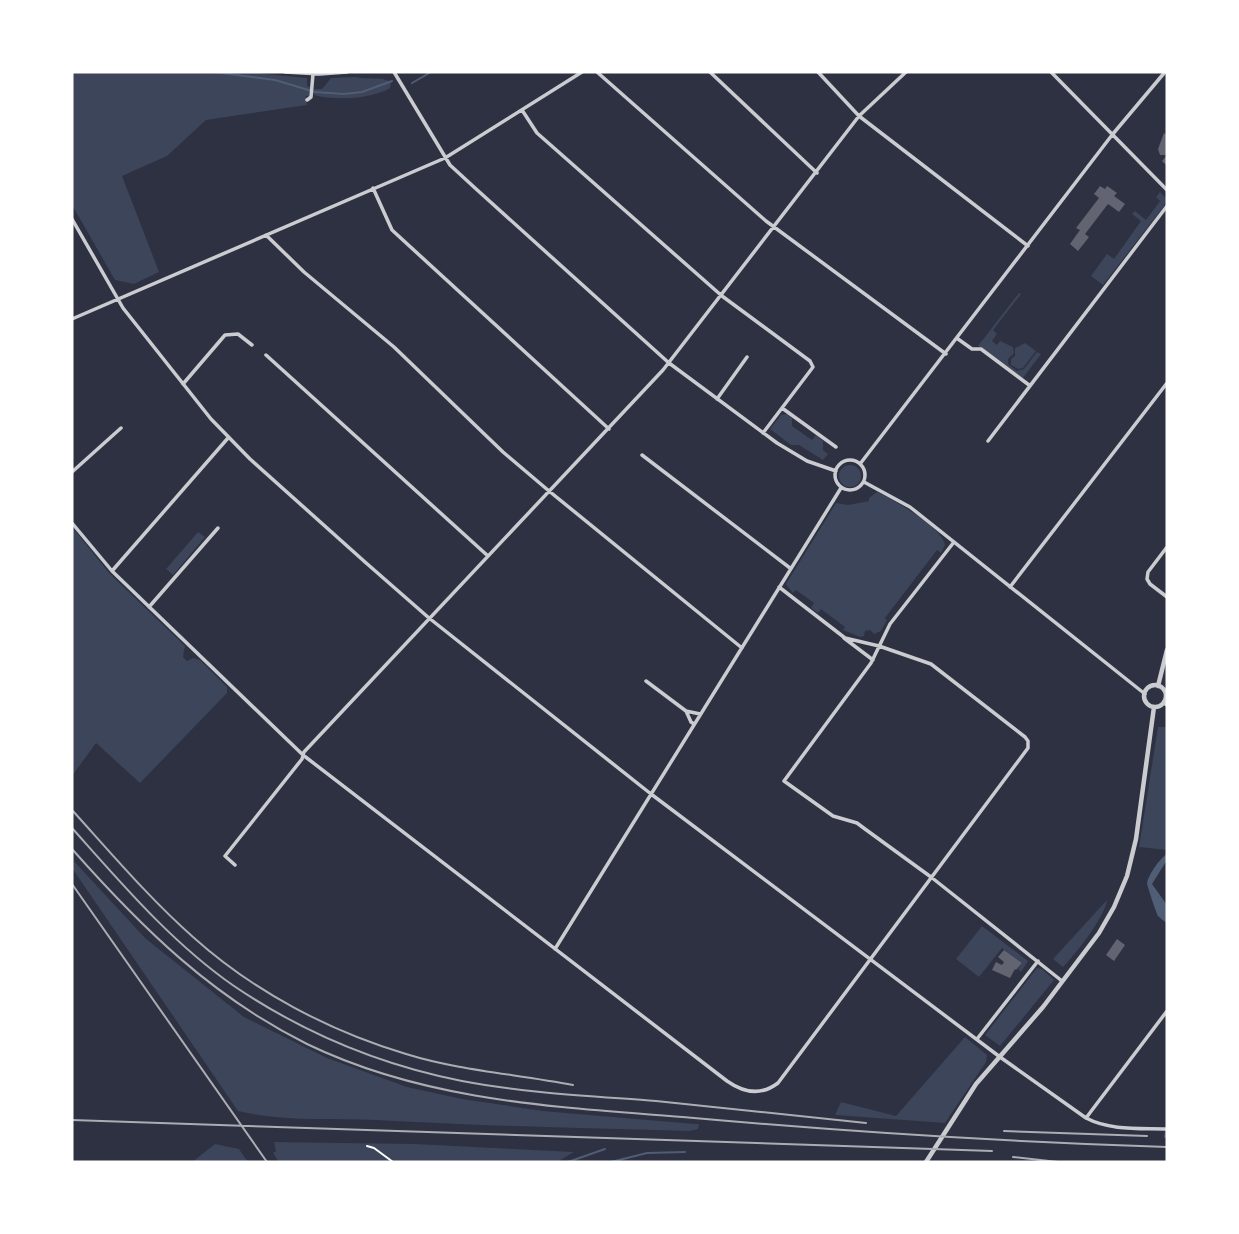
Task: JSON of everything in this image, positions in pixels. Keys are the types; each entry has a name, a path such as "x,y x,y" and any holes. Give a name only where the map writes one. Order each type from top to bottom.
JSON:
{"street":[{"path":"285,72 347,72"},
{"path":"394,72 450,164 669,363 798,456 836,471"},
{"path":"72,319 445,158 582,72"},
{"path":"597,72 774,228 946,354"},
{"path":"710,72 817,173"},
{"path":"818,72 859,116 1028,246"},
{"path":"235,865 225,856 303,755 669,363 859,116 906,72"},
{"path":"1051,72 1167,190"},
{"path":"860,464 1112,135 1165,72"},
{"path":"307,100 311,96 313,74"},
{"path":"522,110 545,140 722,296 810,361 813,367 763,433"},
{"path":"373,188 392,230 609,429"},
{"path":"988,441 1167,206"},
{"path":"72,219 117,300 228,438 429,618 651,794 1000,1057 1086,1118 1099,1125 1167,1129"},
{"path":"266,235 304,272 394,347 503,452 742,648"},
{"path":"183,384 225,335 238,334 251,345"},
{"path":"958,339 972,349 981,349 1029,385"},
{"path":"266,355 488,556"},
{"path":"717,399 747,358"},
{"path":"1010,587 1167,383"},
{"path":"782,408 836,447"},
{"path":"72,472 121,428"},
{"path":"112,571 228,438"},
{"path":"642,455 791,568"},
{"path":"841,488 835,478 836,471 846,461 860,464 864,470 864,482"},
{"path":"841,488 854,490 864,482"},
{"path":"864,482 901,500 1145,694 1147,703 1154,707 1166,704 1166,692 1158,686 1149,687 1145,694"},
{"path":"555,949 841,488"},
{"path":"72,523 112,571 303,755 727,1082 752,1092 769,1090 778,1083 1028,748 1028,741 931,664 840,634"},
{"path":"149,607 218,528"},
{"path":"954,542 891,624 873,660 784,780 833,816 856,823 931,877 1062,981"},
{"path":"1167,547 1148,572 1147,579 1167,597"},
{"path":"779,587 854,648 873,660"},
{"path":"1158,686 1167,650"},
{"path":"646,681 685,711 694,724"},
{"path":"926,1162 968,1095 1062,981 1107,920 1127,876 1140,815 1154,707"},
{"path":"685,711 701,714"},
{"path":"976,1039 1038,961"},
{"path":"1086,1118 1167,1011"}],"path":[{"path":"367,1146 393,1162"}],"shaded area":[{"path":"72,72 246,72 307,78 307,86 310,87 309,96 306,96 307,105 206,120 167,156 122,176 159,272 134,284 115,280 72,205"},
{"path":"331,78 387,80 391,82 390,88 373,95 353,98 314,95 314,89 322,89"},
{"path":"1160,192 1167,202 1103,285 1091,276 1107,254 1114,259 1141,221 1132,214 1135,211 1146,220 1160,201 1156,197"},
{"path":"1019,293 1021,294 993,330 997,334 992,341 997,345 1000,341 1013,347 1014,353 1008,359 1008,364 1017,371 1024,369 1037,352 1041,354 1023,378 978,346"},
{"path":"1025,343 1036,351 1023,368 1018,369 1011,365 1011,359 1015,356 1015,348"},
{"path":"787,414 792,418 792,426 812,440 816,435 823,441 823,450 828,454 823,460 799,445 791,445 770,429 781,415"},
{"path":"850,465 858,468 861,476 858,484 850,487 842,484 839,476 842,468"},
{"path":"877,492 927,522 936,530 945,545 941,553 937,550 885,618 887,620 881,631 874,634 870,630 865,631 864,636 860,637 843,630 845,627 821,609 818,613 811,608 814,603 796,590 793,593 786,584 836,503 848,505 869,501"},
{"path":"72,527 110,574 185,646 183,657 187,661 193,658 200,660 227,687 227,693 140,783 96,743 72,776"},
{"path":"198,532 205,537 173,575 166,569"},
{"path":"1158,727 1167,727 1167,850 1139,847"},
{"path":"1167,854 1167,860 1152,884 1167,905 1167,923 1158,916 1147,883 1155,867"},
{"path":"72,859 145,938 244,1017 327,1058 407,1087 462,1099 543,1111 699,1124 698,1129 690,1131 307,1119 238,1111 72,868"},
{"path":"1107,900 1095,926 1063,967 1053,959"},
{"path":"982,926 1028,961 1021,972 1018,969 1022,963 1002,948 979,977 956,959"},
{"path":"1037,968 1054,980 1000,1046 985,1035"},
{"path":"965,1037 987,1055 986,1062 945,1123 835,1115 841,1102 896,1116"},
{"path":"274,1142 415,1144 574,1152 557,1162 279,1162 273,1153 276,1151"},
{"path":"215,1144 239,1149 248,1162 192,1162"}],"building":[{"path":"1164,133 1167,135 1167,155 1160,155 1158,149"},
{"path":"1100,186 1105,189 1107,186 1117,193 1114,196 1125,204 1119,212 1108,204 1085,234 1089,237 1078,251 1070,244 1080,230 1076,228 1099,198 1094,194"},
{"path":"1117,939 1125,945 1114,961 1106,955"},
{"path":"1004,950 1022,963 1010,978 992,970 996,962 1002,965 1004,962 998,957"}],"waterway":[{"path":"214,72 275,80 315,92 344,94 362,92 392,81"},
{"path":"412,83 431,72"},
{"path":"1165,1137 1166,1131"},
{"path":"568,1162 605,1149"},
{"path":"611,1162 647,1153 685,1152"}],"railway":[{"path":"72,810 146,891 193,937 241,975 293,1007 349,1034 427,1060 573,1085"},
{"path":"72,828 148,912 211,969 287,1018 372,1056 462,1081 510,1088 866,1123"},
{"path":"72,849 152,933 209,982 240,1004 307,1044 353,1064 400,1079 497,1099 595,1110 930,1136 1167,1147"},
{"path":"72,884 267,1162"},
{"path":"72,1120 992,1151"},
{"path":"1004,1131 1147,1136"},
{"path":"1013,1157 1058,1162"},
{"path":"1155,1162 1165,1162"}]}
